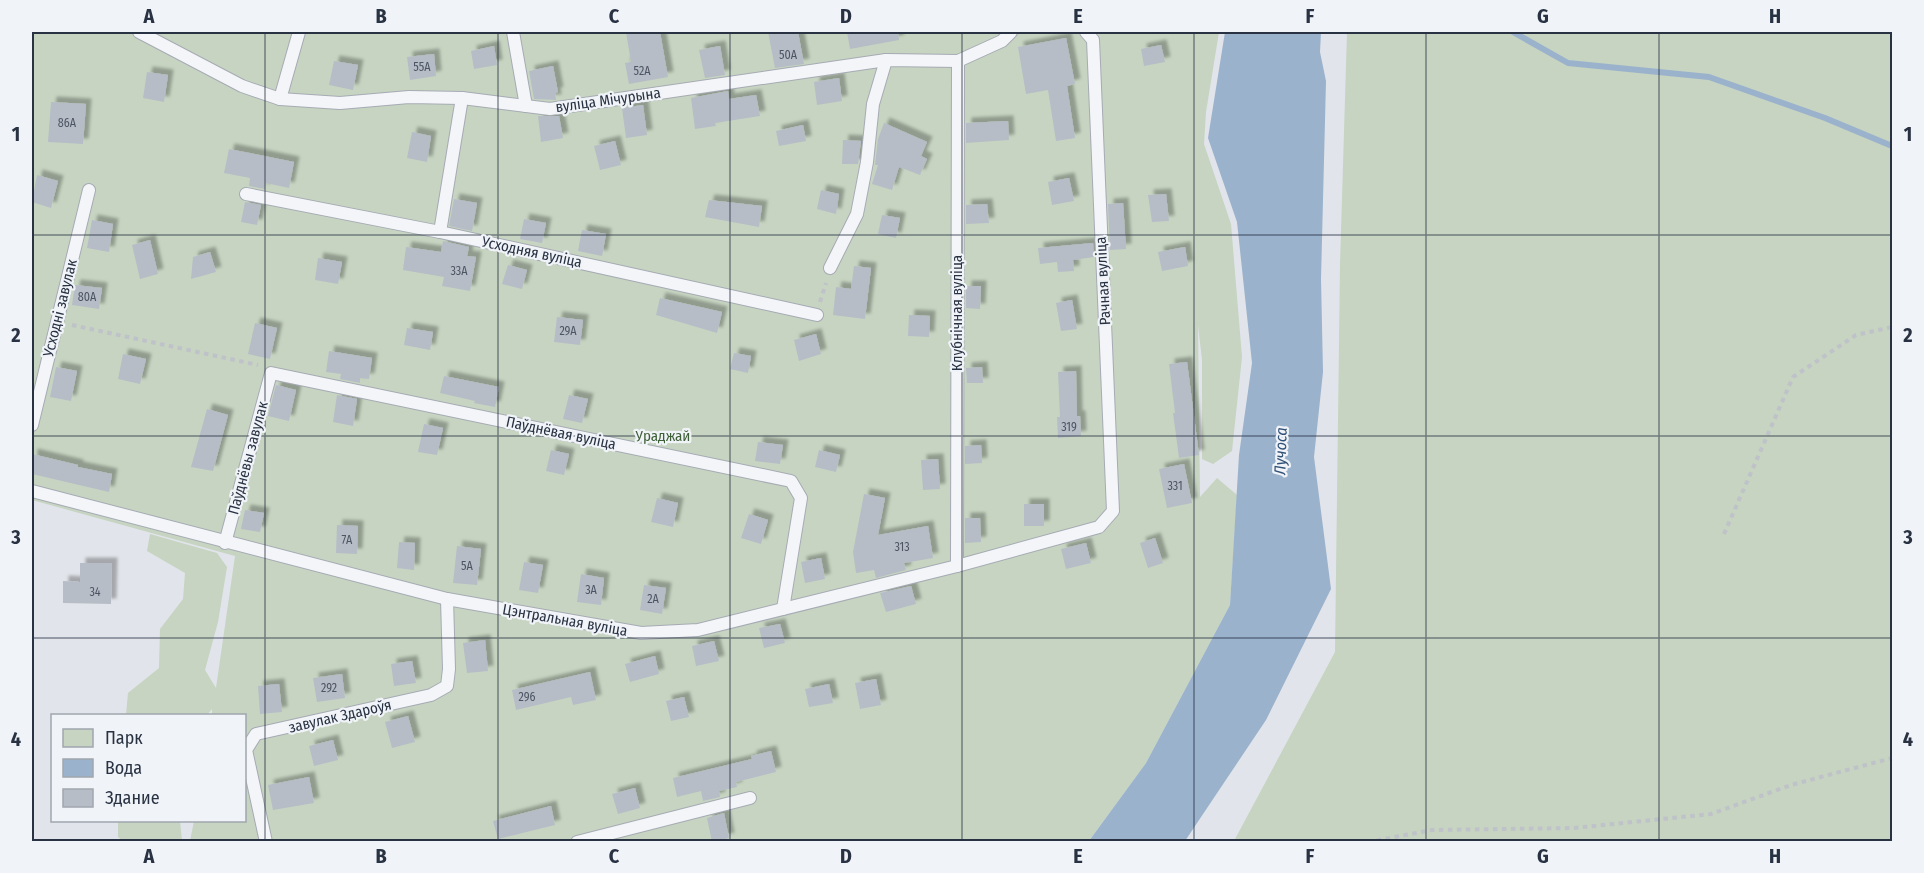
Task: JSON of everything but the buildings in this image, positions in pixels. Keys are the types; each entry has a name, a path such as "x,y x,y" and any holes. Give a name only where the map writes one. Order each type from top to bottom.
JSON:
{"lane":[{"name":"вуліца Мічурына","path":"139,32 242,86 280,99 340,103 409,97 462,98 550,109 886,60 958,61 1002,41 1011,32"},
{"path":"280,99 299,32"},
{"path":"513,32 525,106"},
{"name":"Рачная вуліца","path":"1086,32 1093,40 1113,511 1100,527"},
{"path":"830,268 857,214 867,162 873,104 886,60"},
{"name":"Клубнічная вуліца","path":"957,566 958,61"},
{"path":"441,232 462,98"},
{"name":"Усходні завулак","path":"32,425 89,190"},
{"name":"Усходняя вуліца","path":"246,194 441,232 817,315"},
{"name":"Паўднёвы завулак","path":"225,543 271,373"},
{"name":"Паўднёвая вуліца","path":"271,373 791,481 801,498 783,609"},
{"name":"Цэнтральная вуліца","path":"32,492 447,599 641,633 698,630 957,566 1100,527"},
{"name":"завулак Здароўя","path":"266,842 246,750 256,734 430,695 447,686 450,669 447,599"},
{"path":"577,842 750,798"}],"path":[{"path":"817,315 830,268"},
{"path":"57,322 259,366 271,373"},
{"path":"1724,534 1793,377 1856,335 1893,327"},
{"path":"1368,842 1432,830 1574,828 1711,814 1791,785 1893,758"}],"green space":[{"name":"Ураджай","path":"32,32 1219,32 1206,112 1204,144 1231,224 1242,357 1232,451 1213,464 1202,459 1202,360 1198,325 1200,497 1217,478 1237,495 1230,605 1146,763 1089,841 190,841 194,822 246,822 246,714 212,714 212,709 208,714 126,714 128,693 159,668 160,629 183,599 185,573 147,551 150,534 217,553 227,567 218,622 205,670 216,688 235,556 32,500"},
{"path":"1347,32 1892,32 1892,841 1234,841 1335,652 1340,265"},
{"path":"118,822 180,822 182,841 123,841 118,837"}],"water":[{"name":"Лучоса","path":"1225,32 1321,32 1320,52 1326,81 1321,279 1323,372 1314,457 1331,589 1266,720 1185,841 1089,841 1146,763 1230,605 1239,455 1252,363 1237,222 1208,138"}],"waterway":[{"path":"1513,32 1568,63 1709,77 1825,118 1892,146"}]}
